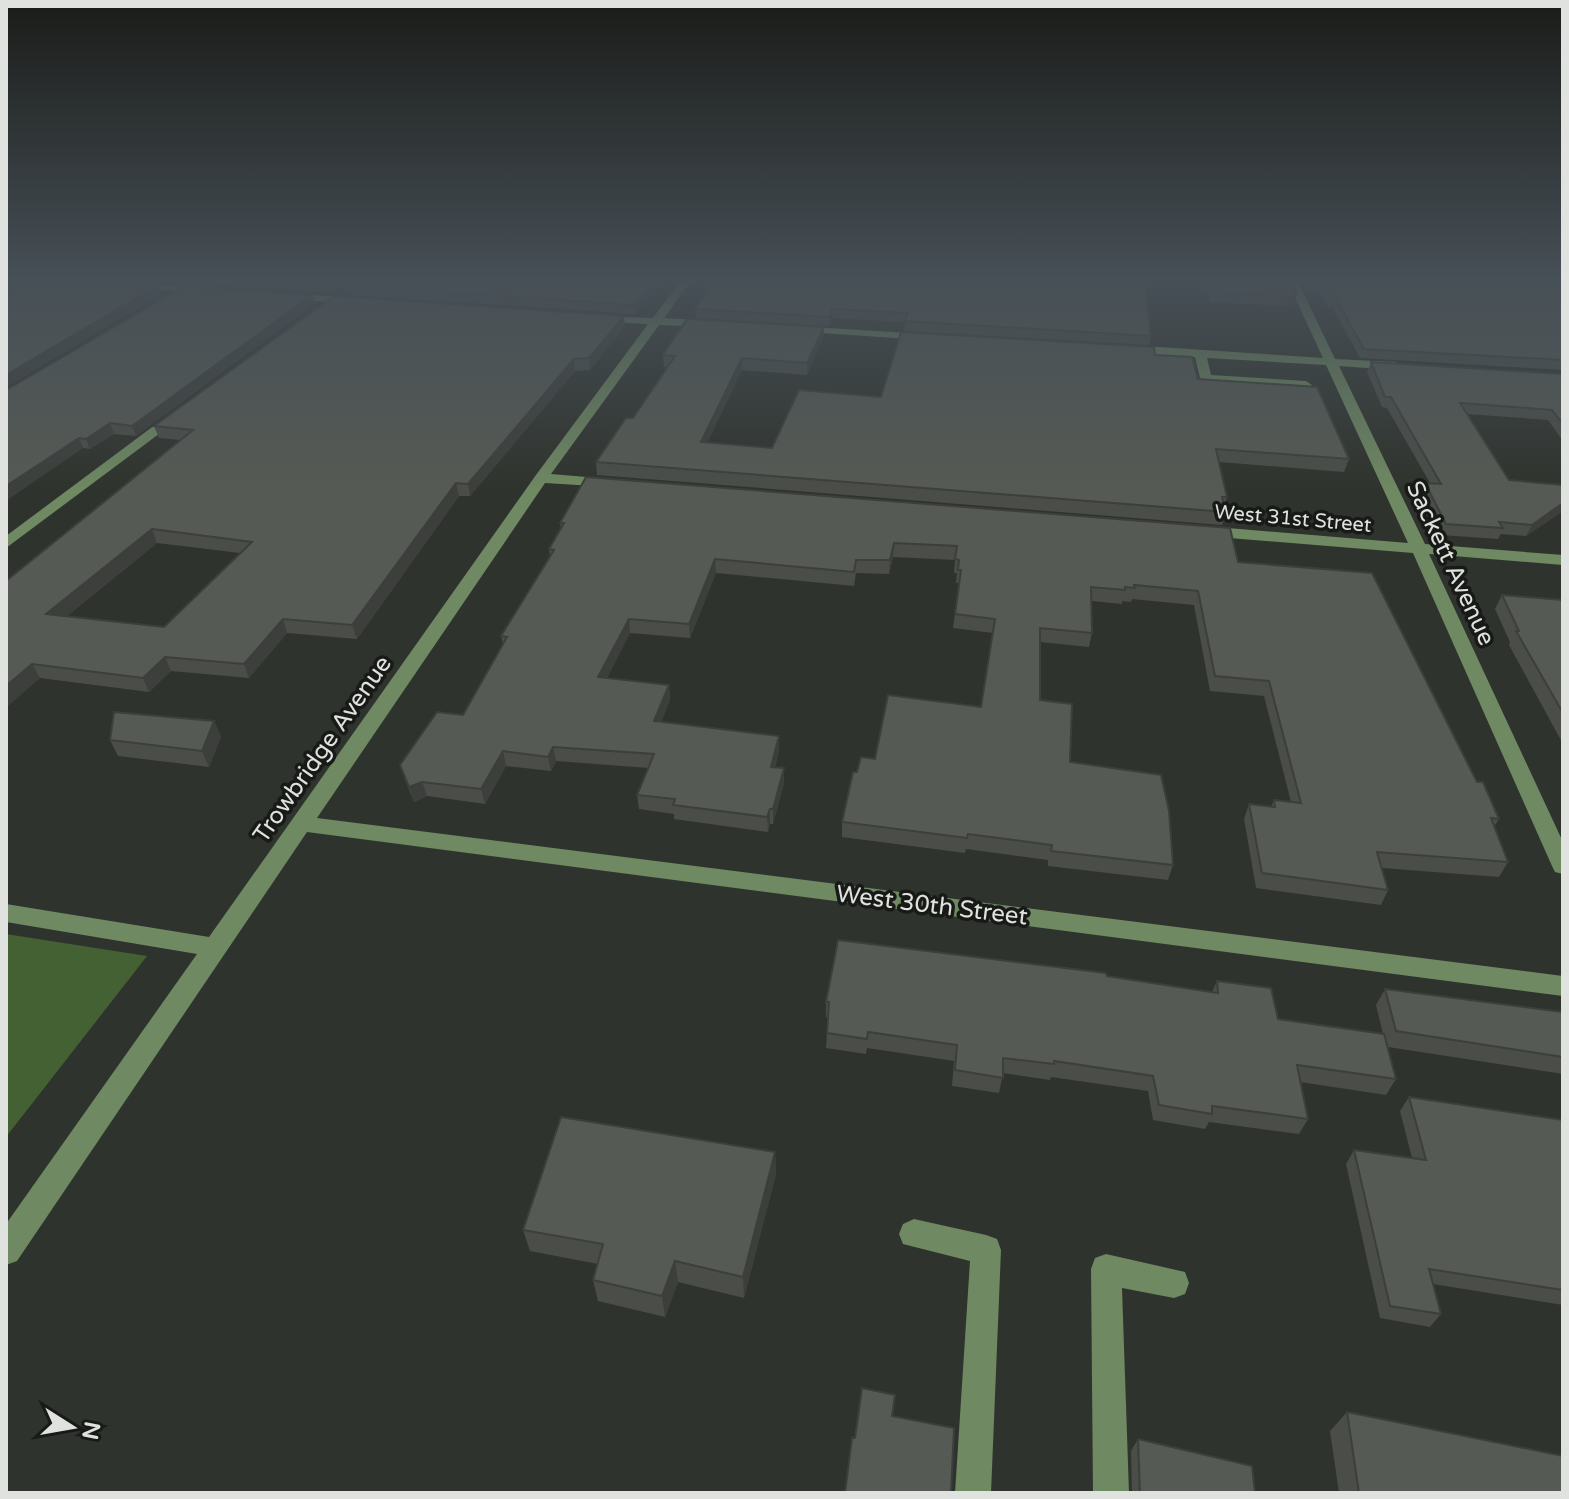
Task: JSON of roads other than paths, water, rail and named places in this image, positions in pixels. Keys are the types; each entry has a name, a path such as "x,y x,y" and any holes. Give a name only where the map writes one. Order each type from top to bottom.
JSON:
{"street":[{"name":"Trowbridge Avenue","path":"6,1250 541,478 636,352"},
{"path":"1168,352 1414,367"},
{"name":"Sackett Avenue","path":"1324,352 1419,548 1563,866"},
{"path":"1200,354 1206,378 1306,385"},
{"path":"6,543 184,410"},
{"path":"541,478 623,484"},
{"name":"West 31st Street","path":"1189,530 1563,560"},
{"name":"West 30th Street","path":"301,824 1563,986"},
{"path":"6,913 218,948"},
{"path":"914,1234 986,1250 973,1493"},
{"path":"1111,1493 1106,1269 1174,1283"}]}
